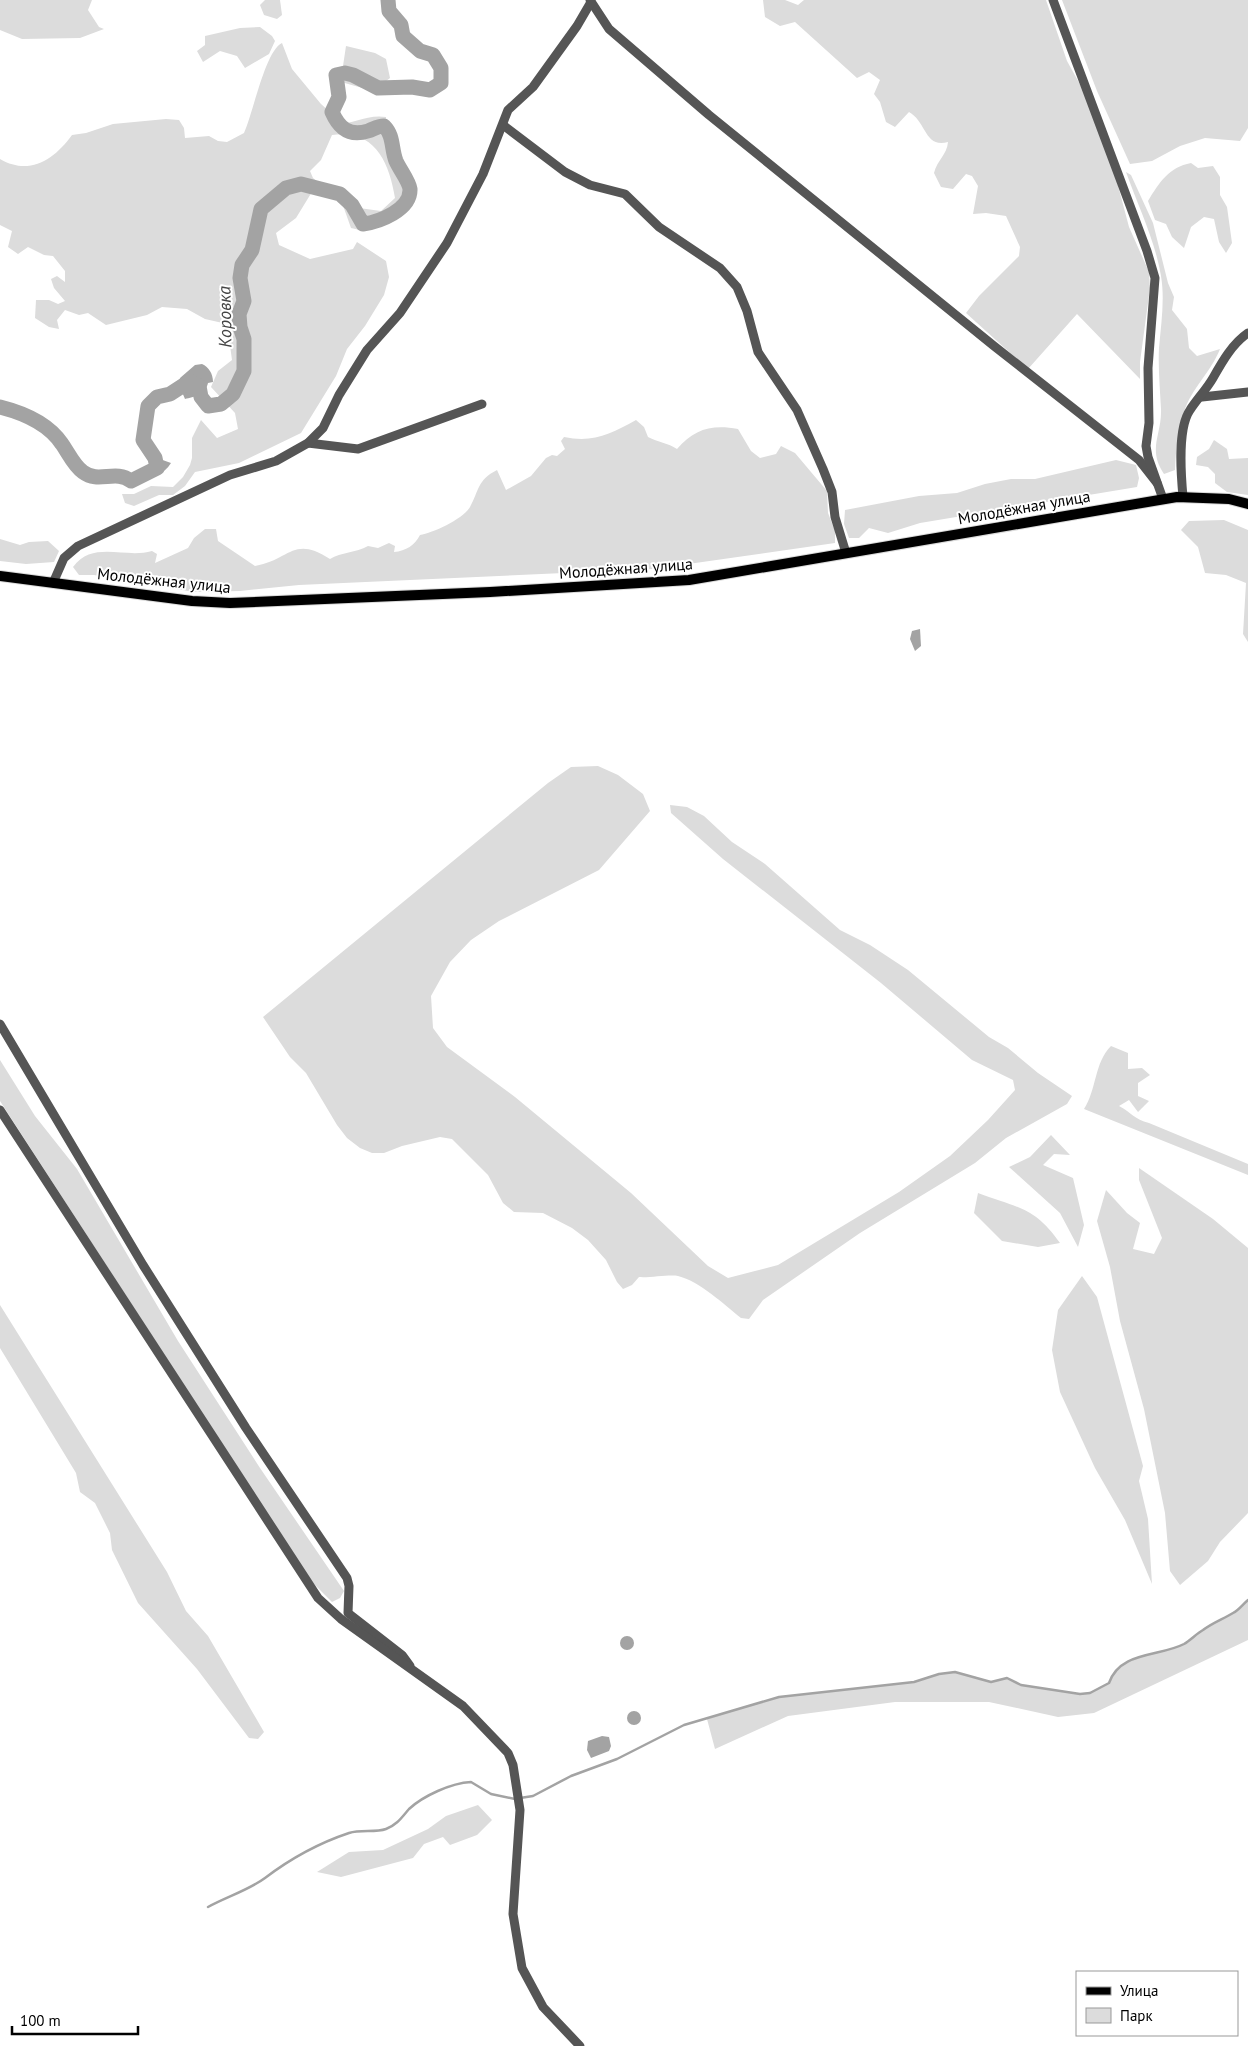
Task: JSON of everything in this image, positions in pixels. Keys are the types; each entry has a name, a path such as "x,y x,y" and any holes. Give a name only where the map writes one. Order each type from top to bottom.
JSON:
{"main road":[{"name":"Молодёжная улица","path":"0,576 192,601 230,603 490,592 689,580 1163,499 1183,497 1229,499 1248,504"}],"street":[{"path":"1053,0 1140,233 1154,278 1148,368 1149,424 1146,446 1163,499"},
{"path":"590,1 608,30 702,109 994,346 1138,460 1158,483"},
{"path":"53,583 64,558 78,546 204,486 230,475 276,462 308,444 323,428 339,395 367,350 400,314 447,243 483,174 508,110 532,86 577,26 590,1"},
{"path":"502,125 565,172 590,185 625,194 659,226 720,268 737,287 747,311 758,352 797,410 823,469 832,492 835,517 846,553"},
{"path":"1183,497 1180,474 1183,432 1189,411 1202,397 1226,356 1248,333"},
{"path":"1202,397 1248,392"},
{"path":"308,444 358,449 482,404"},
{"path":"0,1024 143,1265 246,1428 347,1578 349,1586 348,1613 402,1655 414,1672"},
{"path":"0,1110 318,1598 340,1619 463,1706 500,1743 513,1765 520,1810 513,1914 522,1968 543,2007 580,2046"}],"green space":[{"path":"0,0 92,0 88,10 99,27 104,29 80,38 22,39 0,30"},
{"path":"265,0 280,0 282,15 277,19 264,15 260,5"},
{"path":"763,0 785,0 798,5 804,0 1046,0 1067,61 1082,88 1111,159 1129,227 1149,272 1150,288 1140,362 1140,379 1077,314 1028,369 966,313 979,296 1019,256 1020,247 1006,216 986,213 973,214 978,186 972,176 966,174 953,189 941,187 934,173 948,142 935,142 926,133 915,116 909,112 895,127 886,122 880,102 874,94 880,80 869,72 857,78 795,22 780,26 765,17"},
{"path":"1062,0 1248,0 1248,128 1240,141 1205,138 1180,146 1152,161 1130,164 1097,91"},
{"path":"260,27 272,36 275,41 269,54 245,68 237,56 220,51 203,62 197,51 205,45 205,36 240,28"},
{"path":"282,43 292,69 321,104 331,113 334,125 379,116 386,117 386,126 396,137 398,149 407,171 410,189 406,205 393,216 364,231 351,228 340,197 346,196 359,208 381,211 395,198 389,172 384,161 369,143 359,137 332,135 321,160 310,171 313,178 318,182 296,218 276,233 279,245 310,259 353,249 357,242 386,261 389,277 384,295 365,326 347,349 336,376 301,433 239,463 195,472 185,486 173,495 159,495 134,506 125,503 122,494 134,494 151,486 173,487 183,477 192,458 192,438 201,420 217,438 238,429 235,413 211,387 218,371 232,360 227,324 205,319 187,309 162,307 147,315 106,325 88,313 79,315 65,310 57,320 59,329 49,327 35,318 36,300 49,300 58,304 65,301 54,288 51,279 57,276 65,282 65,271 53,256 44,255 28,247 18,254 8,247 12,231 0,225 0,159 21,166 40,163 57,152 72,135 86,133 113,124 166,119 179,120 184,128 185,138 209,136 218,141 227,142 244,133 270,58 276,48"},
{"path":"346,46 375,53 386,59 390,78 373,91 341,82 334,70 343,66"},
{"path":"1191,163 1198,168 1213,166 1220,177 1220,195 1227,207 1232,243 1226,253 1219,242 1214,219 1204,217 1191,227 1184,248 1172,237 1166,224 1155,220 1148,201 1152,194 1171,172"},
{"path":"1126,172 1131,175 1153,223 1168,283 1174,297 1172,310 1187,329 1189,348 1197,356 1220,349 1212,365 1191,396 1184,412 1178,434 1175,470 1164,474 1159,465 1156,449 1161,418 1159,356 1163,294 1161,276 1155,249"},
{"path":"636,420 644,427 648,437 677,449 683,442 697,433 720,427 738,429 751,451 760,458 776,454 781,446 795,453 827,491 828,513 835,531 835,543 653,569 299,585 240,591 194,592 94,575 79,575 73,567 90,554 100,552 142,553 152,551 157,554 155,563 188,548 194,538 205,529 216,529 218,541 255,566 267,563 299,549 318,552 330,559 368,546 378,548 389,543 395,546 394,552 402,550 416,542 420,535 455,521 466,512 479,486 490,474 497,470 506,490 531,476 546,458 552,455 557,456 565,449 561,441 564,437 584,439 602,436"},
{"path":"1214,440 1227,449 1229,459 1248,458 1248,495 1227,492 1215,483 1215,474 1208,467 1196,465 1197,457 1209,449"},
{"path":"1116,460 1136,465 1139,478 1137,487 920,523 888,533 869,528 859,538 849,538 844,524 845,510 919,496 957,493 985,484 1011,479 1035,479"},
{"path":"1224,520 1248,530 1248,642 1243,634 1246,583 1226,575 1205,573 1198,547 1181,530 1189,521"},
{"path":"0,539 20,545 29,542 48,541 59,551 54,562 26,564 0,561"},
{"path":"598,766 618,775 643,794 650,811 599,870 499,921 471,940 450,962 431,996 433,1028 447,1047 515,1097 631,1193 708,1266 728,1278 778,1265 899,1192 950,1156 988,1120 1015,1090 1013,1080 972,1060 881,983 723,859 671,813 670,805 687,807 704,816 732,842 765,864 840,930 870,945 908,970 989,1037 1008,1048 1038,1073 1072,1096 1067,1104 1006,1138 975,1163 860,1233 763,1300 749,1319 741,1318 703,1288 678,1276 639,1277 632,1285 623,1289 617,1282 606,1260 588,1240 572,1228 543,1213 514,1212 503,1203 488,1175 452,1139 440,1137 402,1146 384,1153 372,1153 360,1148 347,1138 337,1125 306,1073 290,1057 263,1017 548,783 571,767"},
{"path":"1111,1046 1128,1053 1128,1069 1142,1068 1150,1075 1138,1083 1138,1096 1149,1101 1138,1112 1129,1100 1119,1106 1140,1120 1248,1164 1248,1175 1084,1109 1101,1060"},
{"path":"0,1060 35,1116 77,1169 178,1341 260,1468 344,1591 340,1598 332,1602 310,1580 0,1101"},
{"path":"1051,1135 1070,1155 1054,1154 1043,1165 1073,1178 1084,1225 1078,1247 1060,1213 1009,1167 1030,1157"},
{"path":"1139,1168 1213,1219 1248,1248 1248,1513 1220,1542 1208,1561 1180,1585 1170,1571 1165,1513 1144,1409 1120,1321 1110,1267 1097,1221 1106,1190 1127,1213 1140,1223 1133,1249 1154,1254 1162,1238 1139,1180"},
{"path":"978,1193 1033,1215 1051,1231 1060,1243 1038,1247 1002,1241 974,1213"},
{"path":"1082,1276 1097,1297 1143,1466 1139,1481 1148,1519 1152,1584 1125,1520 1095,1468 1060,1392 1052,1350 1058,1310"},
{"path":"0,1305 167,1572 186,1611 208,1636 264,1732 258,1739 249,1738 197,1669 138,1603 112,1550 110,1533 95,1503 80,1492 76,1473 0,1348"},
{"path":"1248,1600 1248,1640 1094,1713 1058,1717 989,1702 895,1702 788,1716 715,1749 707,1719 779,1697 914,1682 939,1674 955,1672 991,1682 1007,1678 1022,1685 1080,1694 1090,1693 1109,1683 1122,1665 1141,1656 1184,1644 1206,1628 1235,1612"},
{"path":"478,1805 492,1820 477,1835 450,1845 443,1837 424,1844 413,1858 341,1877 317,1872 349,1852 383,1850 428,1829 446,1816"}],"shaded area":[{"path":"202,364 210,371 213,382 208,383 207,387 199,395 185,399 179,385 180,378 195,365"},
{"path":"157,458 171,463 161,473 139,481 136,478 151,467 154,459"},
{"path":"920,629 921,646 915,651 910,639 912,631"},
{"path":"624,1636 630,1636 634,1643 630,1650 624,1650 620,1646 620,1640"},
{"path":"631,1711 637,1711 641,1718 637,1725 631,1725 627,1721 627,1715"},
{"path":"602,1736 609,1737 611,1746 609,1751 591,1758 587,1750 588,1741"}],"waterway":[{"name":"Коровка","path":"0,407 18,412 50,430 77,467 83,472 95,477 119,476 131,481 157,468 155,458 143,440 148,406 157,397 170,394 190,381 199,386 201,397 208,406 221,404 233,394 244,371 244,339 240,327 239,314 244,301 240,278 242,265 252,250 261,209 286,188 301,184 340,194 352,205 363,224 377,221 393,214 400,209 409,196 409,186 396,161 391,138 384,126 361,133 350,132 341,127 332,112 339,97 336,75 345,73 353,75 378,88 412,87 430,90 441,83 441,68 433,55 420,51 403,36 401,25 389,11 388,0"},
{"path":"520,1798 533,1796 571,1776 617,1759 684,1725 779,1697 914,1682 939,1674 955,1672 991,1682 1007,1678 1021,1685 1080,1694 1090,1693 1109,1683 1114,1673 1122,1665 1141,1656 1184,1644 1206,1628 1235,1612 1248,1600"},
{"path":"208,1907 252,1886 295,1858 338,1837 358,1831 386,1829 399,1820 415,1804 429,1795 446,1788 471,1782 491,1794 515,1799"}]}
